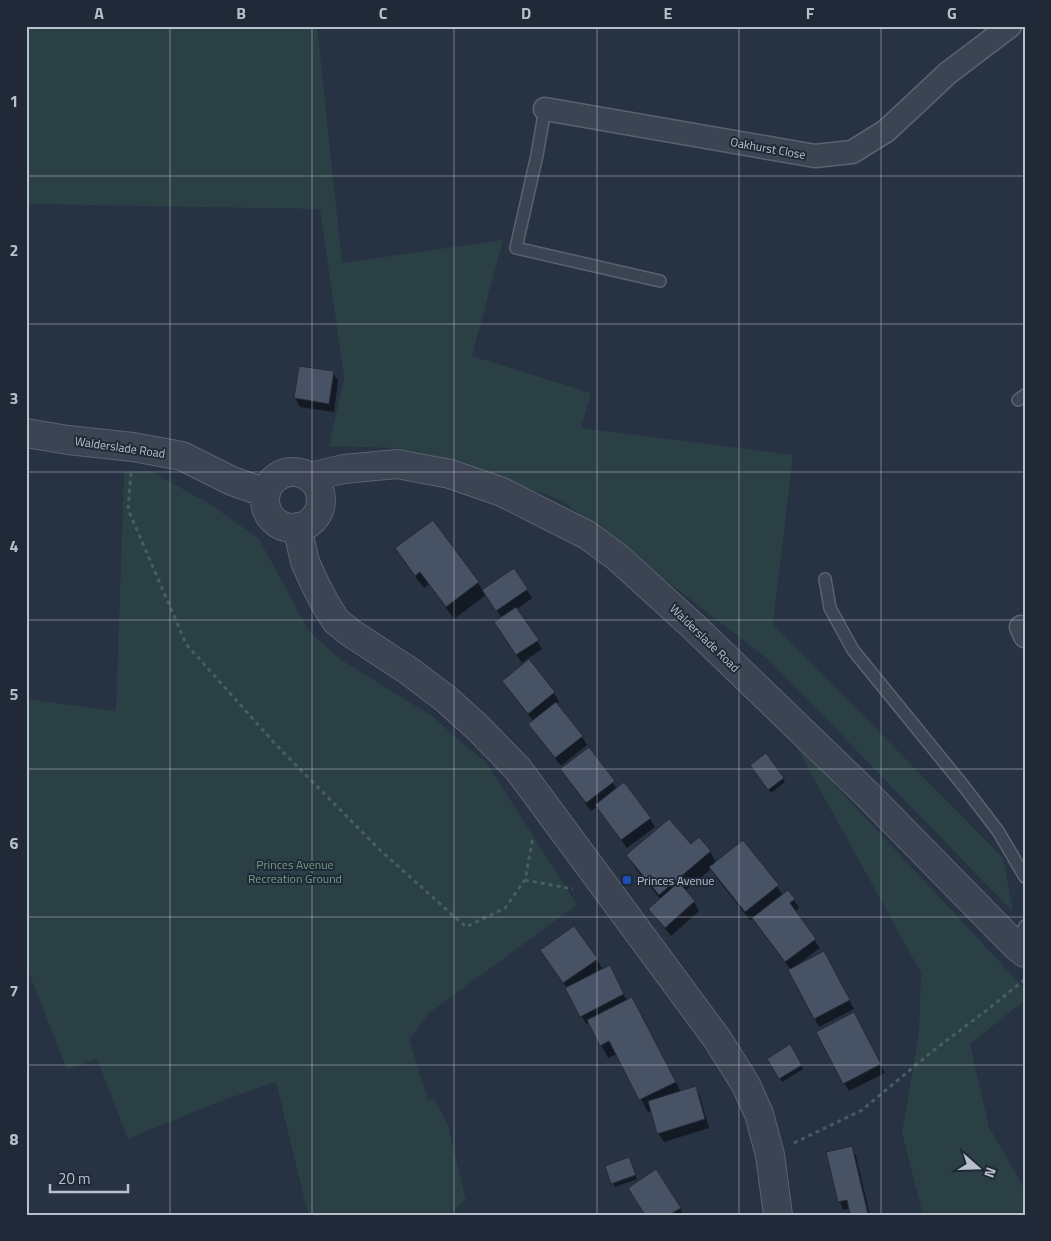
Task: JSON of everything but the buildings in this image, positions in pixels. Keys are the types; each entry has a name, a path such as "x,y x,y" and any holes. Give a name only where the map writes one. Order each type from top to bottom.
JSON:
{"street":[{"name":"Oakhurst Close","path":"545,109 814,156 852,152 886,131 948,73 1010,26"},
{"name":"Walderslade Road","path":"26,433 133,447 182,456 232,481 266,493"},
{"name":"Walderslade Road","path":"310,477 344,469 397,464 450,474 502,492 587,535 617,557 707,640 1022,942"},
{"path":"284,473 302,473 310,477 320,492 321,502 319,511 314,519 306,525 298,528 288,528 272,519 267,511 266,493 269,485 275,478 284,473"},
{"path":"298,528 305,562 336,621 446,698 518,769 718,1040 746,1085 759,1114 770,1155 778,1215"}],"lane":[{"path":"545,109 516,248 660,281"},
{"path":"825,579 830,608 853,650 998,831 1025,877"}],"path":[{"path":"133,447 128,508 186,644 278,747 381,851 466,927 505,908 525,880 534,833"},
{"path":"525,880 574,889"},
{"path":"770,1155 862,1110 934,1050 1025,980"}],"green space":[{"path":"26,26 317,26 342,263 503,240 472,356 591,393 581,428 793,455 773,624 1003,858 1013,912 768,659 561,500 446,459 394,448 329,446 344,378 320,209 30,204 26,222"},
{"name":"Princes Avenue Recreation Ground","path":"150,471 210,504 259,539 309,631 340,659 435,718 486,762 577,905 429,1013 409,1039 428,1100 434,1098 448,1125 466,1200 447,1215 309,1215 276,1082 218,1102 128,1139 97,1059 67,1070 26,965 26,699 116,711 124,472"},
{"path":"792,739 1025,989 1025,1000 970,1044 989,1127 1023,1186 1024,1215 923,1215 902,1133 919,1032 921,973"}],"place":[{"name":"Princes Avenue","path":"627,880"}]}
